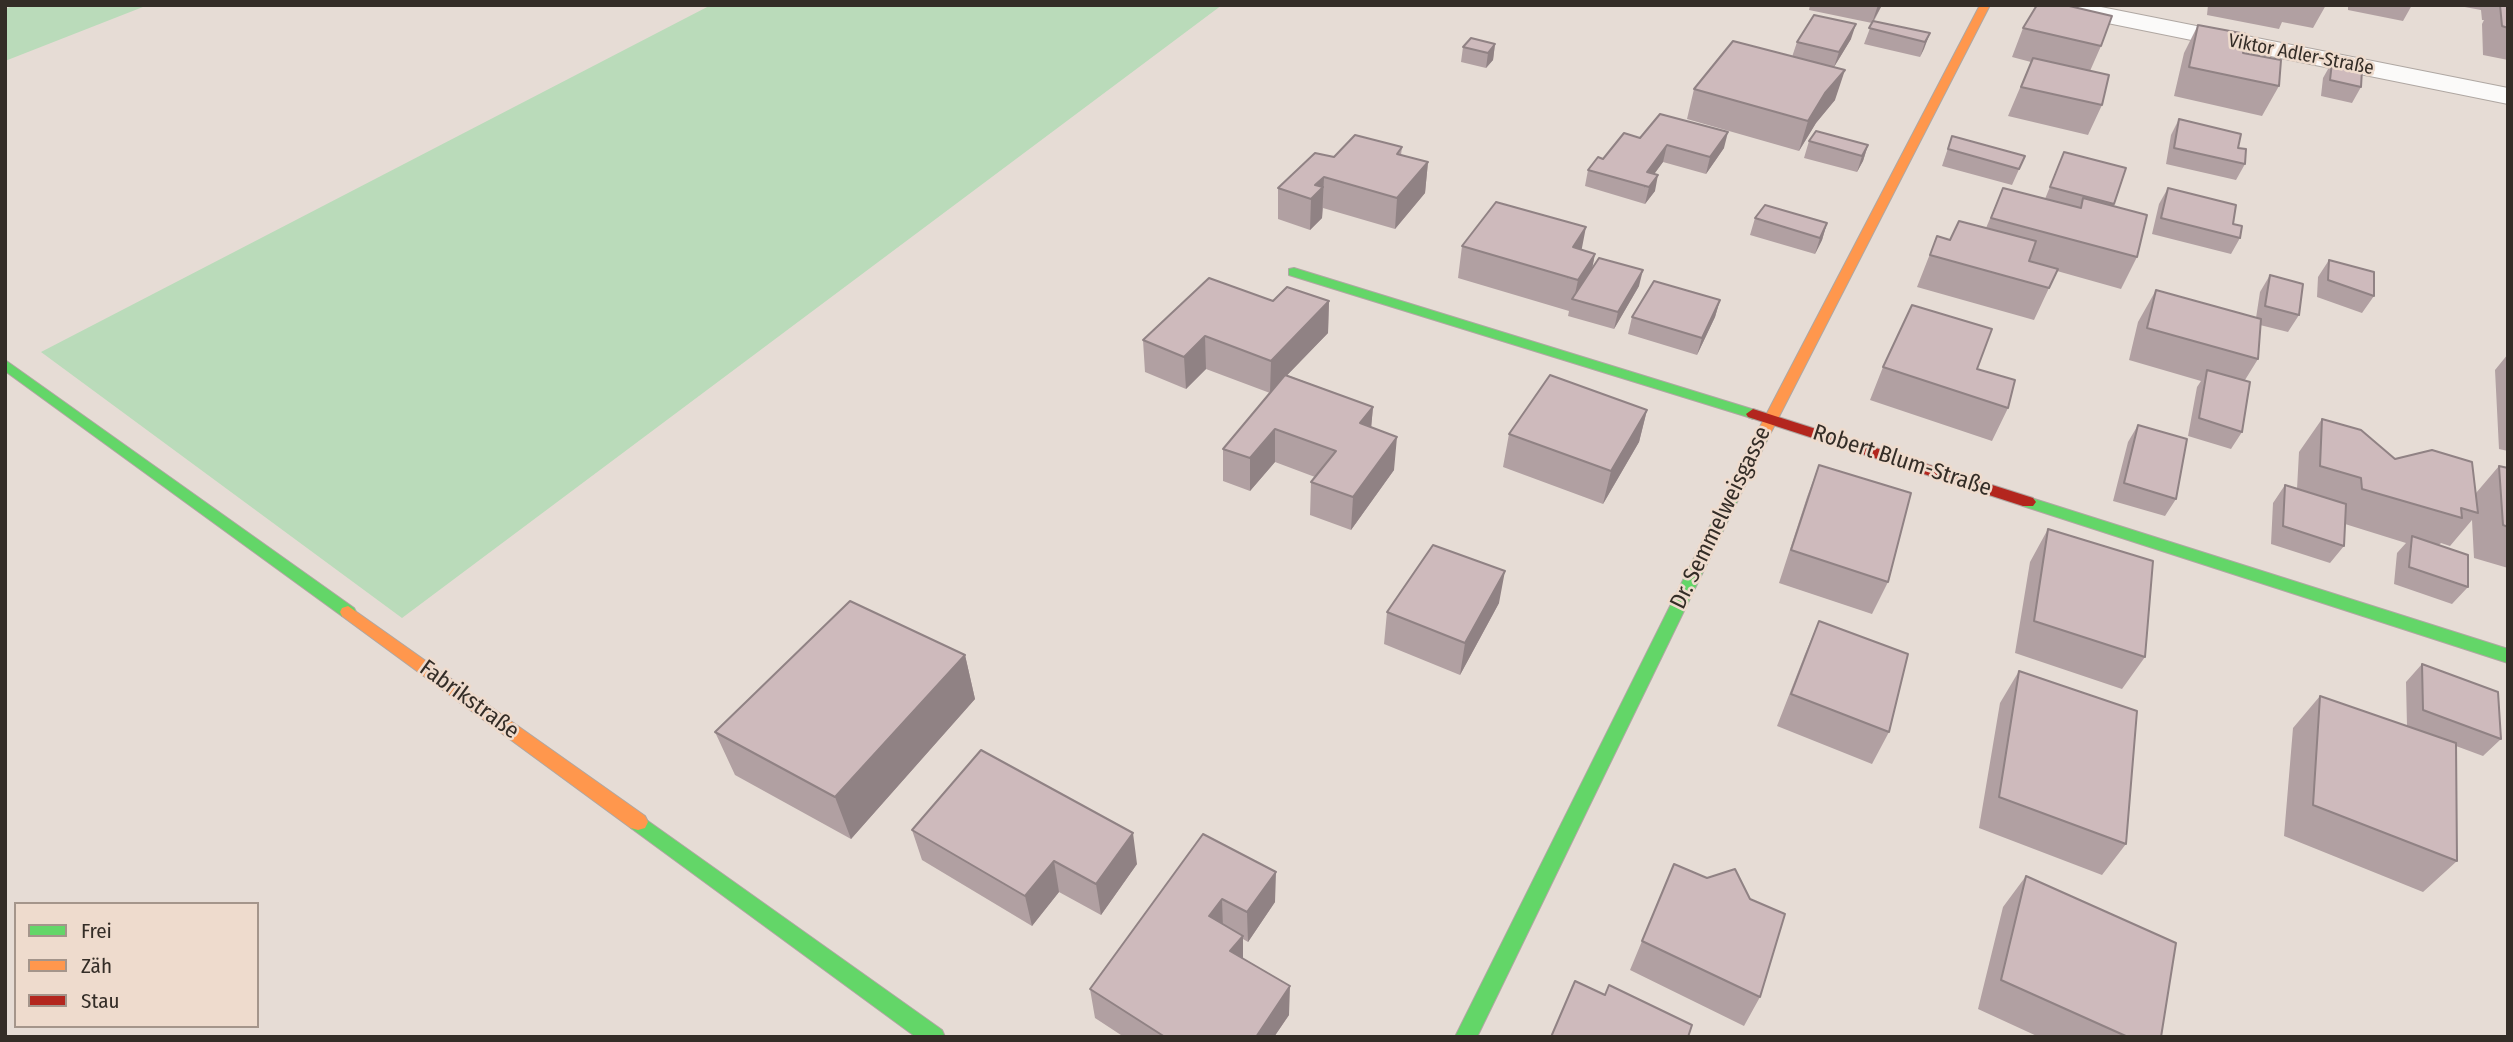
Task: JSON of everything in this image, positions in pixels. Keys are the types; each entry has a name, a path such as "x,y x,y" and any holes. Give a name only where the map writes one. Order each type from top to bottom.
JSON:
{"street":[{"name":"Dr. Semmelweisgasse","path":"1466,1037 1770,419 1985,5"},
{"name":"Viktor Adler-Straße","path":"2053,5 2508,96"},
{"name":"Robert Blum-Straße","path":"1294,272 1770,419 2508,656"},
{"name":"Fabrikstraße","path":"5,364 934,1037"}],"green space":[{"path":"15,5 148,5 5,61 5,9"},
{"path":"711,5 1222,5 402,618 41,352"}],"building":[{"path":"2037,5 2065,5 2112,16 2101,46 2023,28"},
{"path":"2500,5 2508,5 2508,28 2502,26"},
{"path":"1814,15 1856,24 1839,52 1797,42"},
{"path":"1873,21 1930,33 1925,42 1869,28"},
{"path":"2198,25 2246,34 2243,53 2281,60 2279,86 2189,67"},
{"path":"1471,38 1495,44 1488,53 1463,47"},
{"path":"1733,41 1845,70 1825,93 1808,121 1694,89"},
{"path":"2033,58 2109,75 2102,105 2021,87"},
{"path":"2332,62 2362,69 2361,87 2330,80"},
{"path":"1660,114 1728,132 1710,157 1667,145 1647,172 1658,175 1649,187 1588,170 1598,157 1603,159 1624,133 1640,138"},
{"path":"2179,119 2241,134 2238,148 2246,149 2245,164 2174,148"},
{"path":"1816,131 1868,145 1862,156 1809,141"},
{"path":"1355,135 1402,147 1397,154 1428,162 1397,198 1324,177 1315,185 1323,187 1311,199 1278,188 1315,153 1334,157"},
{"path":"1952,136 2025,156 2019,169 1948,149"},
{"path":"2064,152 2126,168 2114,204 2050,187"},
{"path":"2003,188 2081,208 2083,198 2147,215 2137,257 1991,218"},
{"path":"2168,188 2236,205 2233,224 2242,226 2240,238 2161,218"},
{"path":"1496,202 1586,227 1573,247 1595,254 1578,280 1462,246"},
{"path":"1765,205 1827,223 1820,238 1755,218"},
{"path":"1959,221 2036,241 2029,261 2058,269 2049,288 1930,255 1937,236 1950,240"},
{"path":"1599,258 1643,270 1618,312 1572,299"},
{"path":"2329,260 2374,272 2374,296 2328,280"},
{"path":"2270,275 2303,284 2299,315 2265,306"},
{"path":"1209,278 1273,301 1287,287 1329,301 1271,361 1205,336 1184,357 1143,340"},
{"path":"1654,281 1720,300 1702,338 1632,317"},
{"path":"2156,290 2261,319 2258,359 2147,328"},
{"path":"1912,305 1992,329 1977,369 2015,380 2008,408 1883,367"},
{"path":"2207,370 2250,382 2242,432 2199,418"},
{"path":"1285,375 1373,407 1360,423 1397,437 1353,497 1311,482 1336,451 1275,429 1250,458 1223,449"},
{"path":"1550,375 1647,410 1611,471 1509,434"},
{"path":"2322,419 2361,430 2395,459 2432,450 2472,462 2478,513 2461,508 2462,518 2362,489 2361,478 2320,466"},
{"path":"2138,425 2187,439 2176,499 2124,483"},
{"path":"1819,465 1911,493 1888,582 1791,550"},
{"path":"2499,466 2508,468 2508,527 2503,525"},
{"path":"2285,485 2346,504 2344,546 2283,526"},
{"path":"2048,529 2153,561 2145,657 2034,621"},
{"path":"2412,536 2468,555 2468,587 2409,567"},
{"path":"1433,545 1505,571 1465,643 1387,612"},
{"path":"850,601 965,655 835,797 715,732"},
{"path":"1819,621 1908,654 1889,732 1791,694"},
{"path":"2422,664 2498,692 2501,739 2423,710"},
{"path":"2019,671 2137,711 2126,844 1999,797"},
{"path":"2320,696 2456,743 2457,861 2313,805"},
{"path":"981,750 1133,833 1096,884 1054,861 1025,896 912,830"},
{"path":"1203,834 1276,872 1247,912 1222,899 1209,916 1243,936 1230,951 1290,986 1256,1037 1165,1037 1090,989"},
{"path":"1674,864 1707,878 1735,869 1750,899 1785,914 1760,997 1642,941"},
{"path":"2026,876 2176,943 2161,1037 2128,1037 2001,980"},
{"path":"1575,981 1605,995 1609,985 1692,1025 1688,1037 1551,1037"}],"traffic: fast":[{"path":"1294,272 1753,414"},
{"path":"5,364 348,612"},
{"path":"1466,1037 1760,440"},
{"path":"2028,502 2508,656"},
{"path":"638,822 934,1037"}],"traffic: slow":[{"path":"1760,440 1985,5"},
{"path":"348,612 638,822"}],"traffic: jam":[{"path":"1753,414 2028,502"}]}
